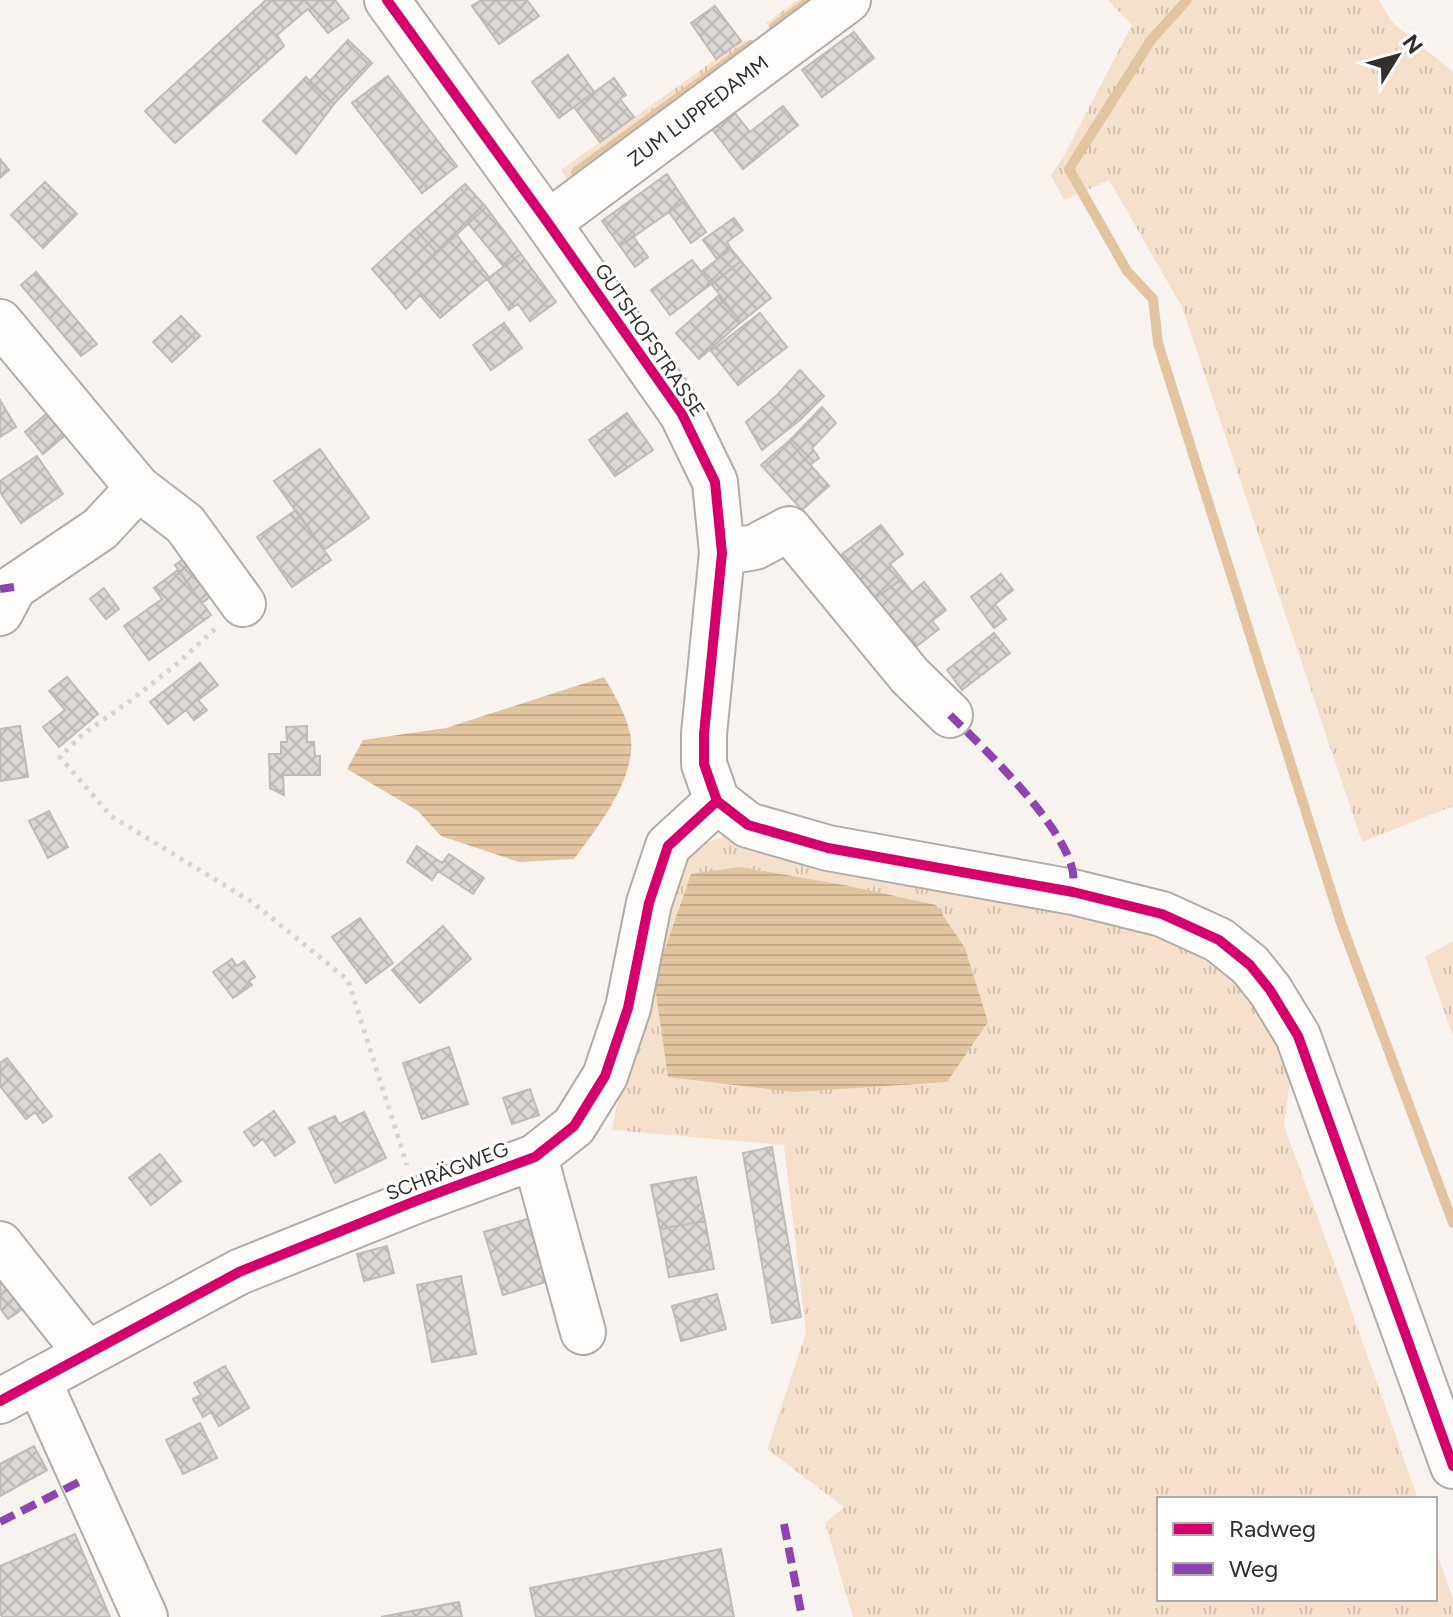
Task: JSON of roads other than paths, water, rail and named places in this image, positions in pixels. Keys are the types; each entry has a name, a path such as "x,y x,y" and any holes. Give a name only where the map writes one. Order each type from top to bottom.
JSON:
{"street":[{"name":"GUTSHOFSTRASSE","path":"387,0 682,414 715,482 722,553 704,734 704,764 717,801"},
{"name":"ZUM LUPPEDAMM","path":"548,223 848,0"},
{"path":"1,327 138,488 185,524 243,604"},
{"path":"0,613 14,587 100,529 138,488"},
{"path":"722,553 755,547 789,529 910,676 950,715"},
{"path":"717,801 748,825 828,848 1073,892 1162,914 1219,940 1250,965 1270,990 1298,1036 1453,1466"},
{"name":"SCHRÄGWEG","path":"0,1401 239,1272 535,1157 574,1126 605,1076 628,1008 649,903 668,846 717,801"},
{"path":"535,1157 583,1332"},
{"path":"0,1244 87,1354"},
{"path":"38,1380 145,1617"}],"waterway":[{"path":"774,27 811,0"},
{"path":"1187,0 1151,40 1069,169 1127,271 1153,299 1158,343 1341,923 1453,1223"},
{"path":"576,172 751,45"}]}
